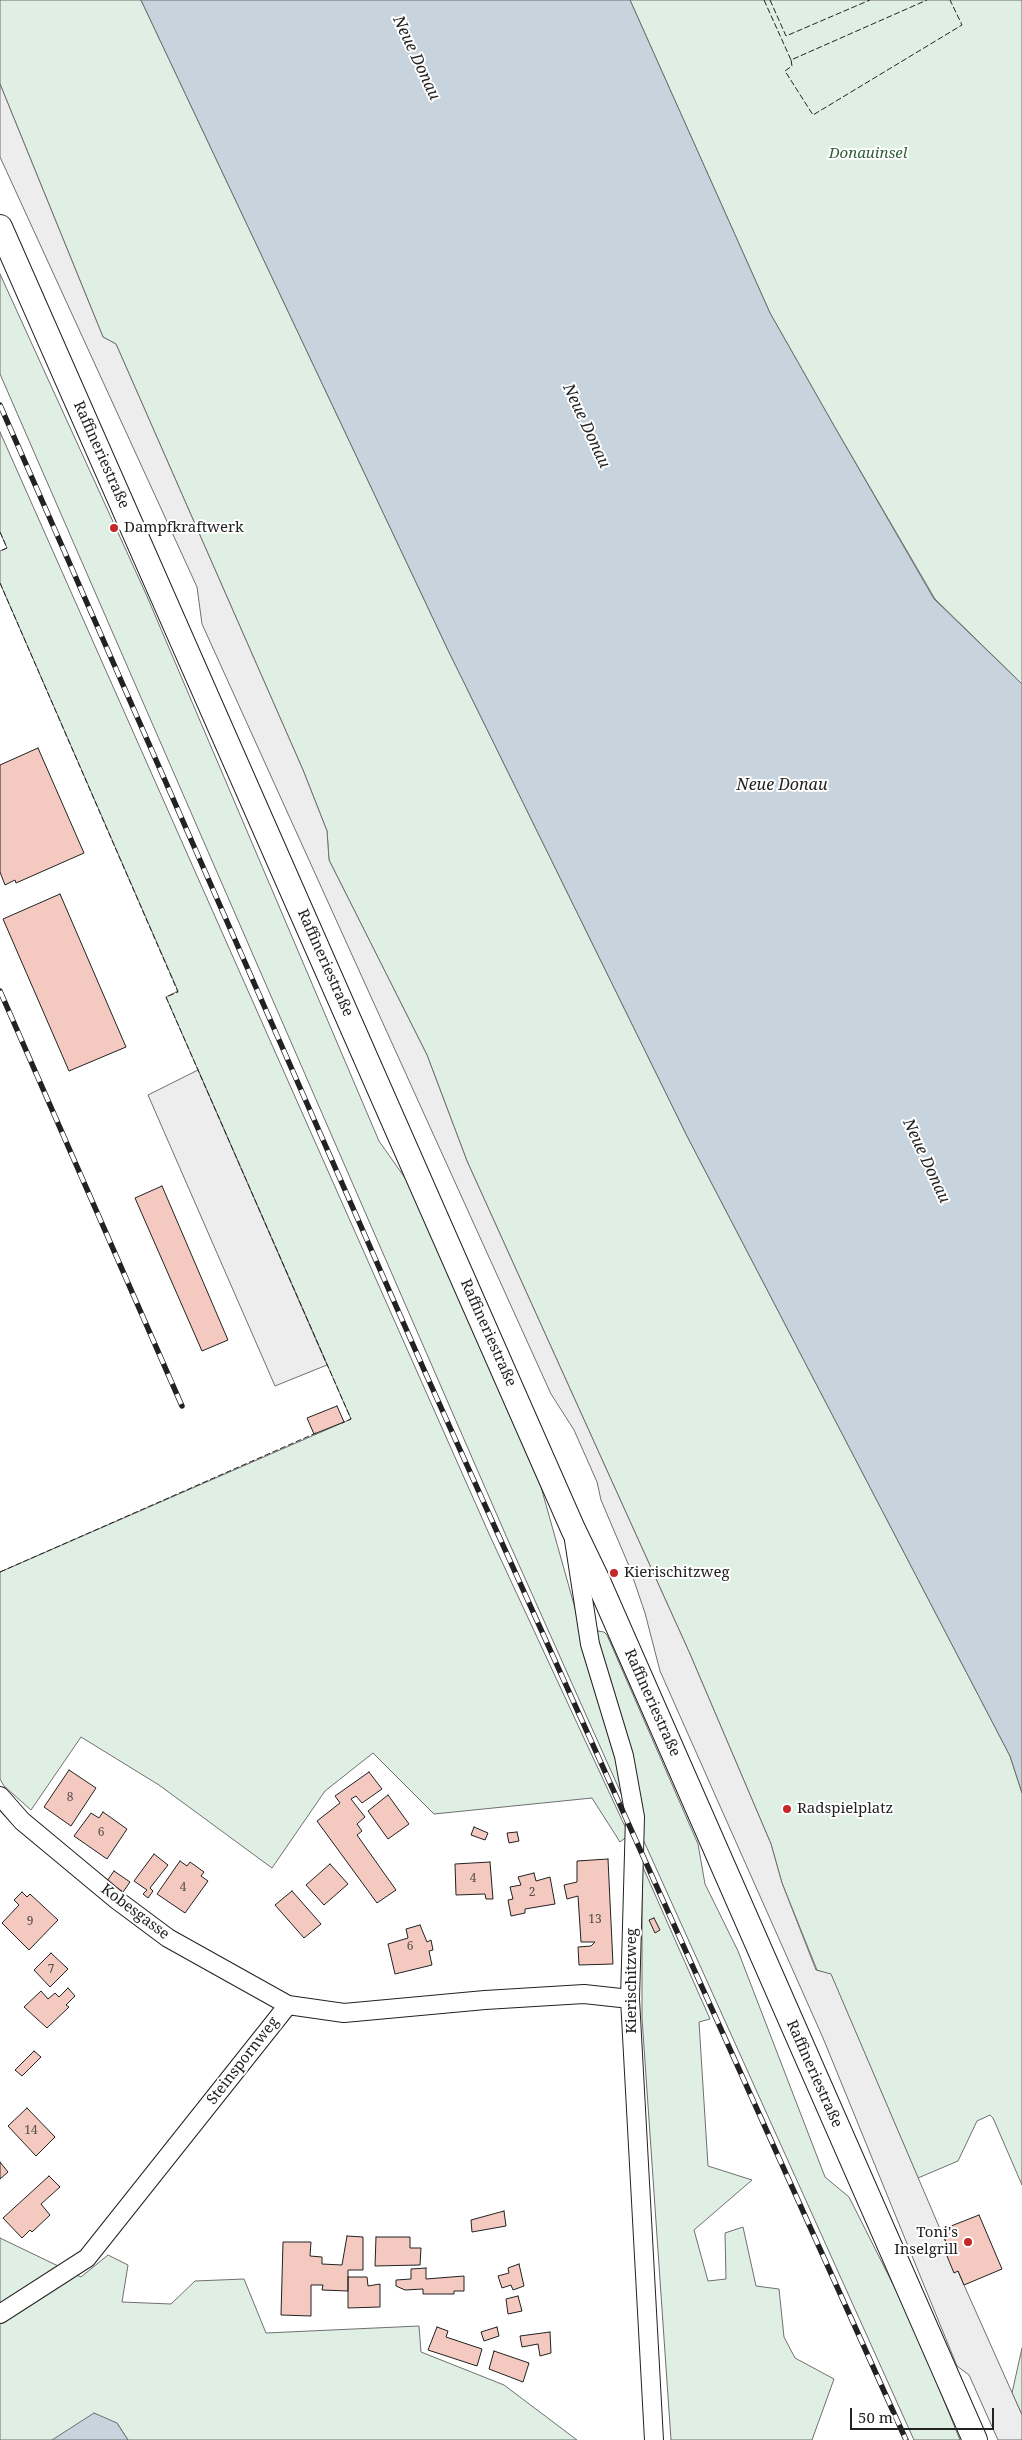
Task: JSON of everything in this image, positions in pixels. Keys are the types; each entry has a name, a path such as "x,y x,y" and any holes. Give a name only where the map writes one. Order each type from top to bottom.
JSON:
{"main road":[{"name":"Raffineriestraße","path":"0,227 975,2440"}],"street":[{"name":"Kierischitzweg","path":"573,1530 577,1568 590,1644 624,1756 633,1800 635,1838 630,1999 654,2440"},
{"name":"Kobesgasse","path":"0,1796 22,1821 117,1900 168,1938 288,2005"},
{"name":"Steinspornweg","path":"0,2314 87,2258 288,2005 344,2013 485,2000 584,1994 630,1999"}],"green space":[{"path":"0,0 141,0 447,648 687,1136 1010,1756 1022,1793 1022,2185 990,2115 977,2121 958,2161 918,2178 831,1975 817,1970 782,1883 771,1844 690,1654 467,1161 427,1055 329,860 327,831 303,770 116,344 103,337 0,84"},
{"name":"Donauinsel","path":"630,0 1022,0 1022,684 935,599 833,424 770,313"},
{"path":"0,274 146,594 379,1141 410,1185 541,1487 628,1797 624,1800 507,1538 0,374"},
{"path":"0,432 490,1536 629,1835 620,1842 592,1798 434,1814 373,1753 325,1791 272,1868 159,1785 81,1737 31,1810 4,1786 0,1779 0,1572 351,1419 166,997 178,991 0,583 0,551 7,548 0,532"},
{"path":"598,1631 604,1632 607,1635 698,1844 705,1884 738,1951 825,2177 849,2197 912,2322 960,2440 914,2440 642,1837 594,1636"},
{"path":"642,1865 710,2019 699,2022 708,2166 752,2180 694,2230 708,2281 726,2279 725,2233 743,2227 756,2286 779,2289 784,2337 795,2358 834,2379 812,2440 671,2440 642,2018"},
{"path":"0,2238 81,2277 108,2255 128,2265 122,2302 171,2304 195,2281 244,2279 266,2333 419,2326 421,2352 504,2385 577,2440 128,2440 117,2423 52,2440 0,2440"},
{"path":"1022,2348 1022,2415 1012,2393"}],"shaded area":[{"path":"0,84 103,337 116,344 303,770 327,831 329,860 427,1055 467,1161 690,1654 771,1844 782,1883 816,1970 831,1974 964,2285 1022,2415 1022,2440 998,2440 969,2375 957,2366 823,2038 660,1671 645,1613 629,1566 601,1500 597,1482 574,1430 551,1394 202,624 197,587 0,157"},
{"path":"198,1070 327,1365 275,1386 148,1095"}],"water":[{"name":"Neue Donau","path":"141,0 630,0 770,313 833,424 934,599 1022,684 1022,1793 1010,1756 687,1136 447,648"},
{"path":"94,2413 117,2423 128,2440 52,2440"}],"building":[{"path":"38,748 84,853 16,883 15,880 5,885 0,872 0,765"},
{"path":"60,894 126,1047 69,1071 3,919"},
{"path":"162,1186 228,1340 202,1351 135,1198"},
{"path":"337,1406 344,1422 314,1434 307,1418"},
{"path":"69,1770 96,1788 71,1826 44,1807"},
{"path":"369,1772 382,1789 362,1803 356,1796 351,1799 365,1817 357,1824 362,1831 357,1835 396,1890 377,1903 317,1821 340,1803 335,1796"},
{"path":"388,1795 409,1824 388,1839 368,1811"},
{"path":"103,1812 127,1829 107,1859 74,1836 91,1813 99,1818"},
{"path":"474,1827 488,1833 485,1840 471,1835"},
{"path":"517,1832 519,1841 509,1843 507,1833"},
{"path":"154,1854 168,1865 150,1888 153,1891 148,1898 143,1894 147,1890 134,1881"},
{"path":"608,1859 613,1964 579,1965 578,1947 591,1946 595,1942 581,1942 578,1896 567,1899 564,1885 577,1882 577,1861"},
{"path":"180,1861 187,1866 190,1862 204,1872 201,1876 208,1881 185,1913 157,1894"},
{"path":"490,1862 493,1899 486,1899 485,1894 456,1895 455,1864"},
{"path":"330,1864 348,1884 324,1905 306,1885"},
{"path":"114,1871 130,1882 123,1892 107,1881"},
{"path":"534,1873 536,1881 550,1877 555,1904 525,1909 525,1913 511,1916 508,1900 513,1899 510,1887 521,1885 518,1877"},
{"path":"292,1891 321,1924 304,1938 275,1905"},
{"path":"22,1892 27,1897 30,1894 58,1920 29,1950 2,1923 19,1905 14,1900"},
{"path":"654,1918 660,1930 655,1933 649,1920"},
{"path":"420,1925 427,1942 431,1940 433,1950 429,1951 432,1965 395,1974 388,1944 408,1938 406,1929"},
{"path":"51,1953 68,1969 50,1987 34,1970"},
{"path":"68,1988 75,1996 66,2005 69,2007 47,2028 24,2007 41,1991 48,1999 55,1993 59,1997"},
{"path":"34,2051 41,2057 22,2076 15,2070"},
{"path":"27,2108 55,2137 36,2156 8,2126"},
{"path":"0,2162 8,2172 0,2179"},
{"path":"49,2176 60,2187 41,2204 50,2215 32,2232 30,2230 22,2238 3,2218"},
{"path":"504,2211 506,2226 472,2232 471,2220"},
{"name":"Toni's Inselgrill","path":"979,2215 1002,2269 964,2285 958,2271 954,2273 947,2256 951,2254 941,2230"},
{"path":"347,2236 363,2237 363,2270 348,2270 348,2291 322,2290 323,2285 311,2285 311,2316 281,2315 283,2242 311,2242 310,2256 322,2257 322,2264 342,2265"},
{"path":"376,2237 410,2237 410,2248 421,2248 420,2265 375,2266"},
{"path":"519,2264 524,2286 513,2290 511,2285 502,2288 498,2276 509,2273 508,2268"},
{"path":"426,2268 426,2279 464,2276 464,2291 454,2291 454,2294 423,2294 423,2289 405,2290 396,2286 396,2280 411,2279 411,2269"},
{"path":"348,2277 367,2277 368,2286 380,2284 380,2307 348,2308"},
{"path":"518,2296 522,2311 508,2314 506,2299"},
{"path":"437,2327 448,2331 446,2337 482,2349 477,2366 428,2350"},
{"path":"497,2327 499,2336 484,2341 481,2332"},
{"path":"550,2332 551,2353 540,2356 538,2344 522,2347 520,2336"},
{"path":"494,2351 529,2363 523,2382 489,2369"}],"railway":[{"path":"0,405 425,1372 906,2440"},
{"path":"0,991 182,1406"}],"fence":[{"path":"764,0 791,60 927,0"},
{"path":"770,0 786,36 870,0"},
{"path":"791,60 792,66 785,71 813,115 962,25 950,0"},
{"path":"0,532 7,548 0,551"},
{"path":"0,583 178,992 166,997 351,1419 342,1423"},
{"path":"0,1572 316,1433"}],"place":[{"name":"Dampfkraftwerk","path":"114,528"},
{"name":"Kierischitzweg","path":"614,1573"},
{"name":"Radspielplatz","path":"787,1809"},
{"name":"Toni's Inselgrill","path":"968,2242"}]}
